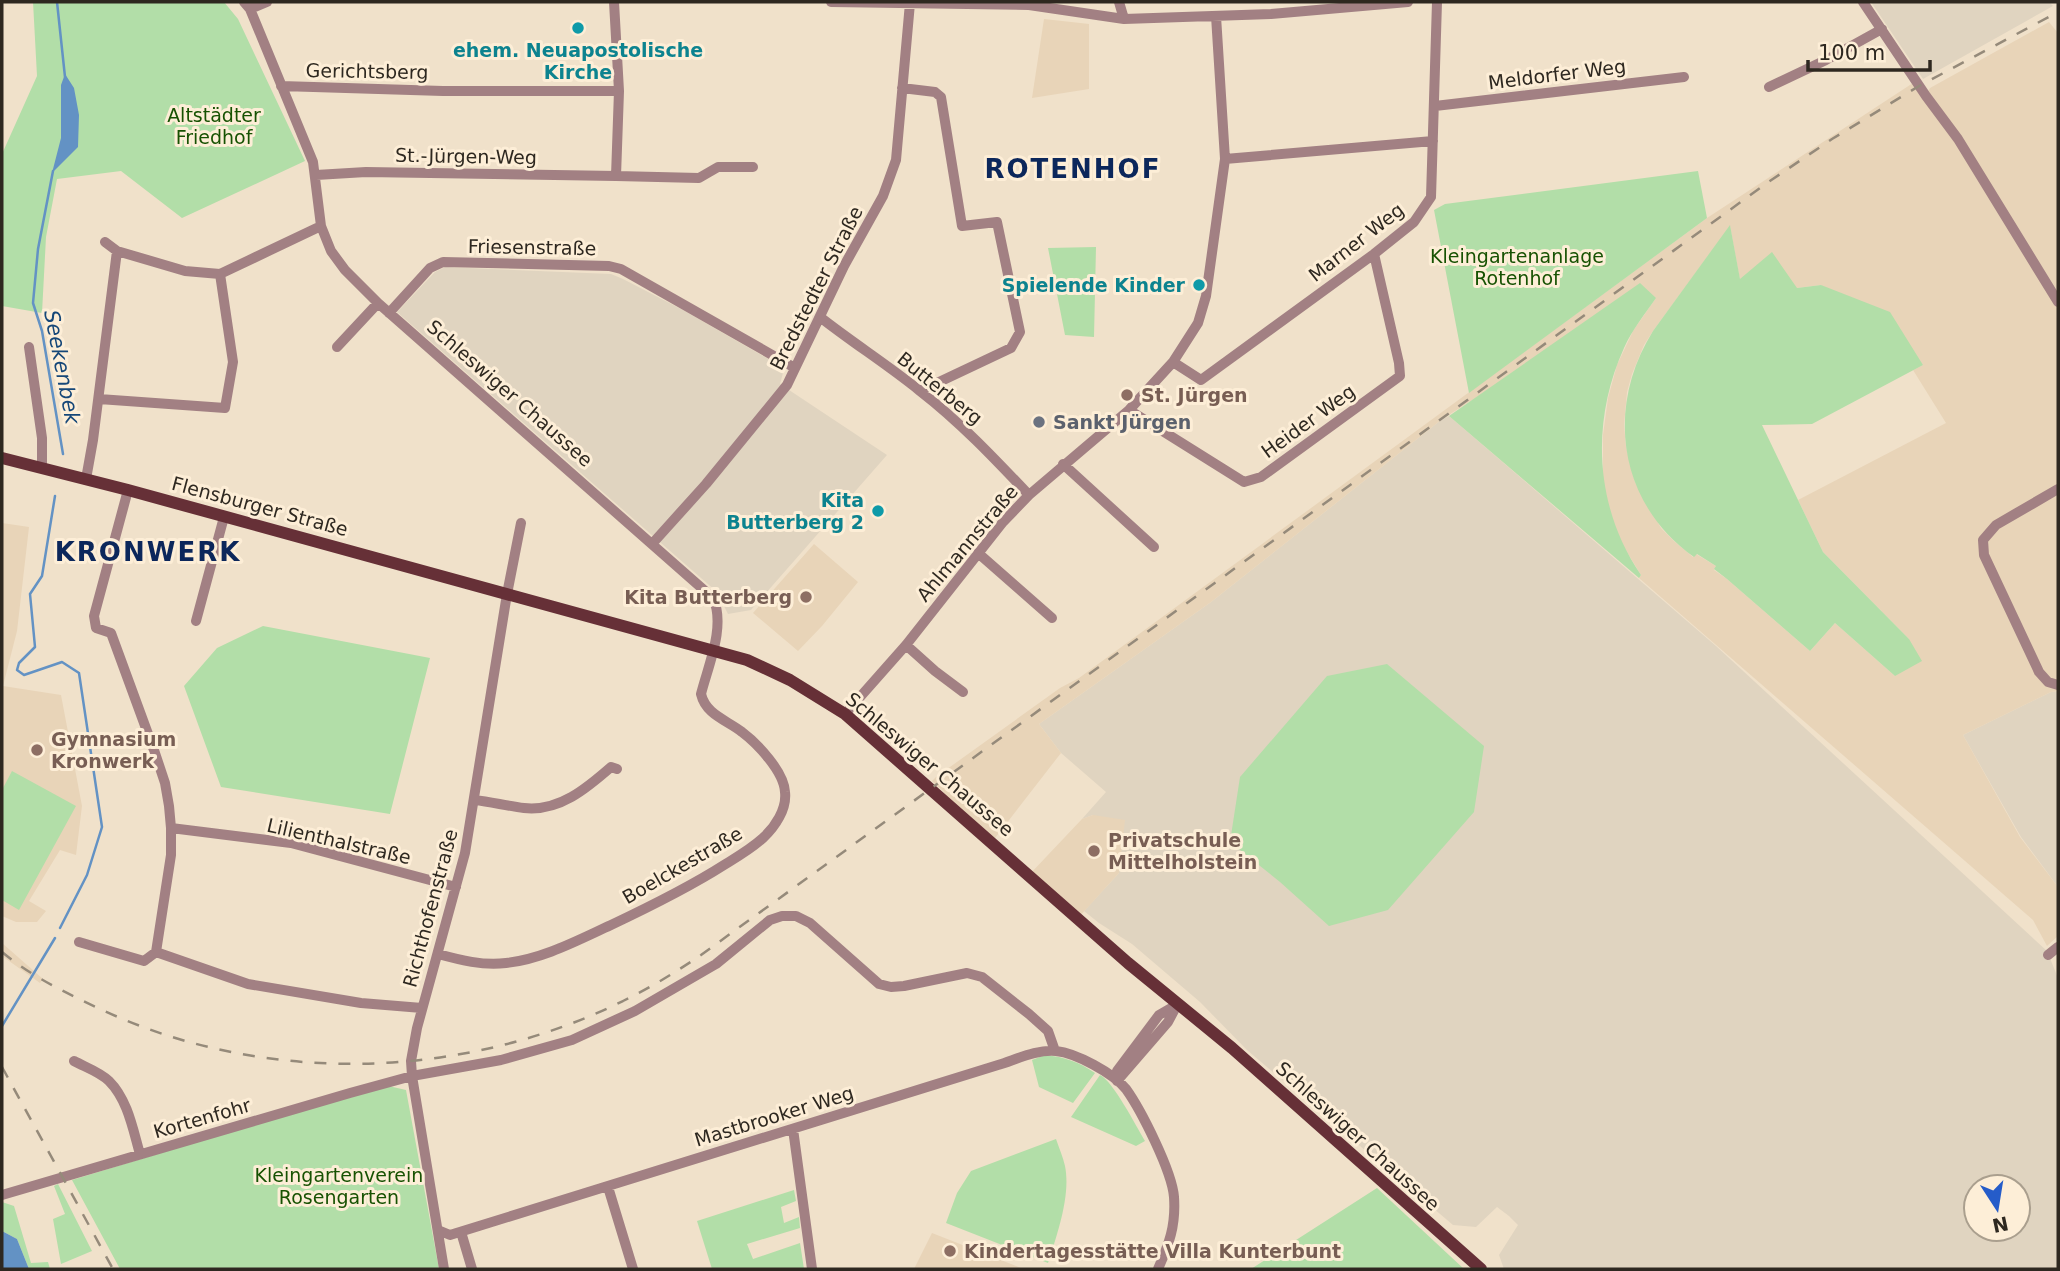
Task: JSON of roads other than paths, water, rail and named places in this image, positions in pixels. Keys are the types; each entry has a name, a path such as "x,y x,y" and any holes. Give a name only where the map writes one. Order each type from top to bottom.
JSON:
{"main road":[{"name":"Flensburger Straße","path":"2,458 224,516 712,651"},
{"name":"Schleswiger Chaussee","path":"712,651 763,666 845,714 1128,963 1232,1048 1481,1269"}],"street":[{"path":"247,5 267,2"},
{"path":"614,2 620,91 616,176"},
{"path":"831,2 1029,5 1124,19 1310,12 1408,2"},
{"path":"1119,2 1124,19"},
{"name":"Marner Weg","path":"1173,362 1201,380 1414,222 1431,197 1437,2"},
{"path":"1863,2 1958,139 2058,302"},
{"name":"Bredstedter Straße","path":"652,544 780,395 883,196 896,160 910,3"},
{"name":"Schleswiger Chaussee","path":"247,5 313,162 321,226 331,251 345,271 389,313 713,597 718,621 712,651"},
{"name":"Ahlmannstraße","path":"845,714 906,645 1003,522 1063,464 1129,410 1173,362 1198,323 1206,296 1225,159 1216,16"},
{"path":"1769,87 1882,29"},
{"name":"Meldorfer Weg","path":"1435,106 1684,77"},
{"name":"Gerichtsberg","path":"281,86 620,91"},
{"path":"902,88 935,92 941,97 962,226 997,222 1020,332 1011,348 920,391"},
{"path":"1225,159 1433,141"},
{"name":"St.-Jürgen-Weg","path":"316,175 366,172 699,178 718,167 753,167"},
{"path":"105,242 117,251 185,271 220,274 321,226"},
{"path":"86,479 99,399 117,251"},
{"name":"Heider Weg","path":"1129,410 1244,482 1261,477 1399,376 1399,363 1374,254"},
{"name":"Friesenstraße","path":"389,313 430,268 443,262 609,266 621,269 795,368"},
{"path":"99,399 225,408 233,362 220,274"},
{"path":"337,347 378,303"},
{"name":"Butterberg","path":"820,317 920,391 986,449 1029,495"},
{"path":"29,347 42,439 42,467"},
{"path":"1063,464 1154,547"},
{"path":"2058,489 1996,525 1983,540 1984,555 2039,672 2048,682 2058,685"},
{"path":"79,942 144,961 156,952 171,855 172,828 164,783 111,633 96,628 94,616 128,490"},
{"path":"196,621 224,516"},
{"path":"507,594 521,523"},
{"path":"978,552 1052,618"},
{"name":"Richthofenstraße","path":"444,1269 412,1076 413,1048 465,853 507,594"},
{"path":"906,645 963,692"},
{"name":"Boelckestraße","path":"438,954 481,963 507,963 560,949 701,879 765,837 781,814 786,790 780,775 760,749 745,734 703,704 701,694 712,651"},
{"path":"475,800 527,809 547,807 575,795 611,766 617,769"},
{"name":"Lilienthalstraße","path":"172,828 291,844 456,887"},
{"name":"Kortenfohr","path":"2,1195 412,1076 500,1060 572,1040 635,1011 716,964 771,920 782,916 796,916 810,923 878,984 904,986 967,973 982,977 1048,1031 1055,1051"},
{"path":"2048,955 2058,947"},
{"path":"156,952 248,984 361,1003 422,1007"},
{"path":"1117,1081 1168,1022 1178,1004"},
{"path":"1055,1051 1102,1069 1117,1081 1126,1090 1150,1132 1167,1170 1174,1195 1174,1227 1158,1269"},
{"name":"Mastbrooker Weg","path":"438,1230 450,1235 461,1232 1024,1057 1055,1051"},
{"path":"74,1061 107,1079 119,1094 140,1154"},
{"path":"793,1129 813,1269"},
{"path":"608,1187 634,1269"},
{"path":"461,1232 472,1269"}],"water":[{"path":"65,74 74,88 79,115 78,147 52,173 61,138 61,85"},
{"path":"2,1231 17,1239 29,1269 2,1269"}],"waterway":[{"name":"Seekenbek","path":"57,2 65,77"},
{"name":"Seekenbek","path":"53,171 38,249 33,303 42,331 63,454"},
{"name":"Seekenbek","path":"55,496 42,576 30,594 35,647 19,663 17,670 24,675 62,662 79,673 102,827 87,875 60,928"},
{"name":"Seekenbek","path":"2,1026 55,938"}],"railway":[{"path":"2,952 24,969 60,990 161,1033 226,1051 293,1061 361,1064 429,1059 496,1047 561,1027 623,1001 701,955 1767,183 1832,139 1919,86 2058,12"},
{"path":"2,1067 113,1269"}],"place":[{"name":"ehem. Neuapostolische Kirche","path":"578,28"},
{"name":"Spielende Kinder","path":"1199,285"},
{"name":"St. Jürgen","path":"1127,395"},
{"name":"Sankt Jürgen","path":"1039,422"},
{"name":"Kita Butterberg 2","path":"878,511"},
{"name":"Kita Butterberg","path":"806,597"},
{"name":"Gymnasium Kronwerk","path":"37,750"},
{"name":"Privatschule Mittelholstein","path":"1094,851"},
{"name":"Kindertagesstätte Villa Kunterbunt","path":"950,1251"}],"district":[{"name":"ROTENHOF","path":"1073,169"},
{"name":"KRONWERK","path":"148,552"}],"park label":[{"name":"Altstädter Friedhof","path":"214,126"},
{"name":"Kleingartenanlage Rotenhof","path":"1517,267"},
{"name":"Kleingartenverein Rosengarten","path":"339,1186"}]}
